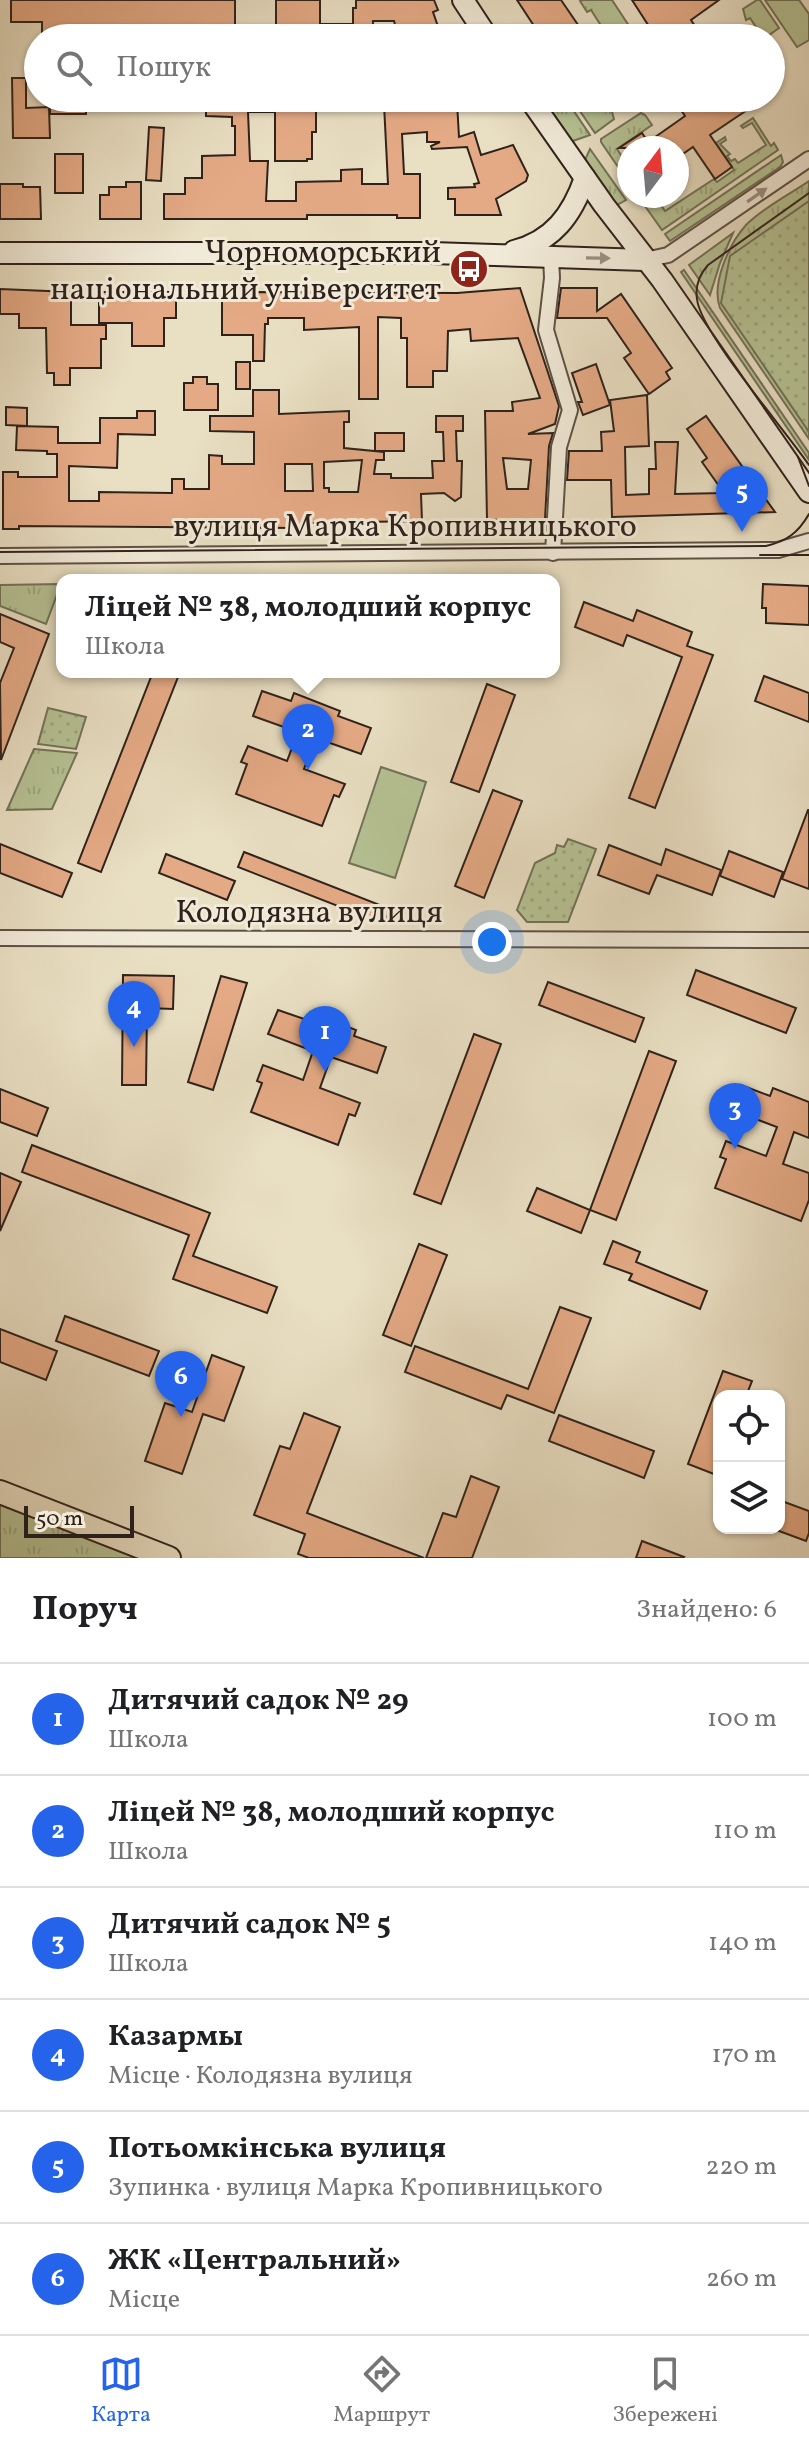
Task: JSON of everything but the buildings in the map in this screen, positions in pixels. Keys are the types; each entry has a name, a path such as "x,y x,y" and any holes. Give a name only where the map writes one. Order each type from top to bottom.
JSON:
{"main road":[{"path":"0,1492 169,1558"}],"street":[{"path":"463,0 479,24"},
{"path":"539,112 717,357 809,492"},
{"path":"0,253 503,254 645,260 668,255 809,159"},
{"path":"503,254 532,245 556,230 575,205 585,178"},
{"path":"551,257 552,278 546,330 570,410 559,447 553,553"},
{"name":"вулиця Марка Кропивницького","path":"0,556 778,550 809,541"},
{"name":"Колодязна вулиця","path":"0,938 809,940"}],"green space":[{"path":"612,0 628,24 600,24 580,1"},
{"path":"760,0 776,24 754,24 750,18 746,20 743,9"},
{"path":"765,0 799,0 809,14 809,40 797,47 785,29 785,24 781,24"},
{"path":"549,112 574,112 590,135 570,142"},
{"path":"581,112 612,112 614,119 595,133"},
{"path":"641,113 652,125 636,136 617,136 617,165 601,139"},
{"path":"753,118 771,146 774,143 778,150 662,230 646,208 663,208 665,211 670,208 689,208 689,195 734,170 716,143 725,137 726,140 720,144 730,154 727,156 731,161 735,159 738,163 766,145 752,123 743,128 741,126"},
{"path":"590,149 617,187 617,205 584,162"},
{"path":"781,155 783,162 780,167 670,241 665,234"},
{"path":"809,181 809,439 720,308 718,288 728,253 746,225"},
{"path":"809,201 809,432 721,303 730,256"},
{"path":"733,233 720,263 710,295 689,265"},
{"path":"684,270 809,453 809,460 681,272"},
{"path":"56,584 56,597 46,624 0,606 0,585"},
{"path":"48,708 86,717 76,749 38,744"},
{"path":"34,749 77,753 52,809 7,810"},
{"path":"381,767 426,782 395,878 349,863"},
{"path":"568,839 596,849 568,922 527,922 517,910 535,863 555,853 557,845 564,847"},
{"path":"0,1503 142,1558 0,1558"}],"tram line":[{"path":"809,193 708,265 699,280 697,294 702,314 728,357 809,465"},
{"path":"798,457 809,486"},
{"path":"0,552 766,546 791,535 809,514"},
{"path":"760,555 809,555"}],"place":[{"name":"Чорноморський національний університет","path":"469,269"},
{"name":"Потьомкінська вулиця","path":"742,532"},
{"name":"Ліцей № 38, молодший корпус","path":"308,770"},
{"name":"Казармы","path":"134,1047"},
{"name":"Дитячий садок № 29","path":"325,1072"},
{"name":"Дитячий садок № 5","path":"735,1149"},
{"name":"ЖК «Центральний»","path":"181,1417"}]}
